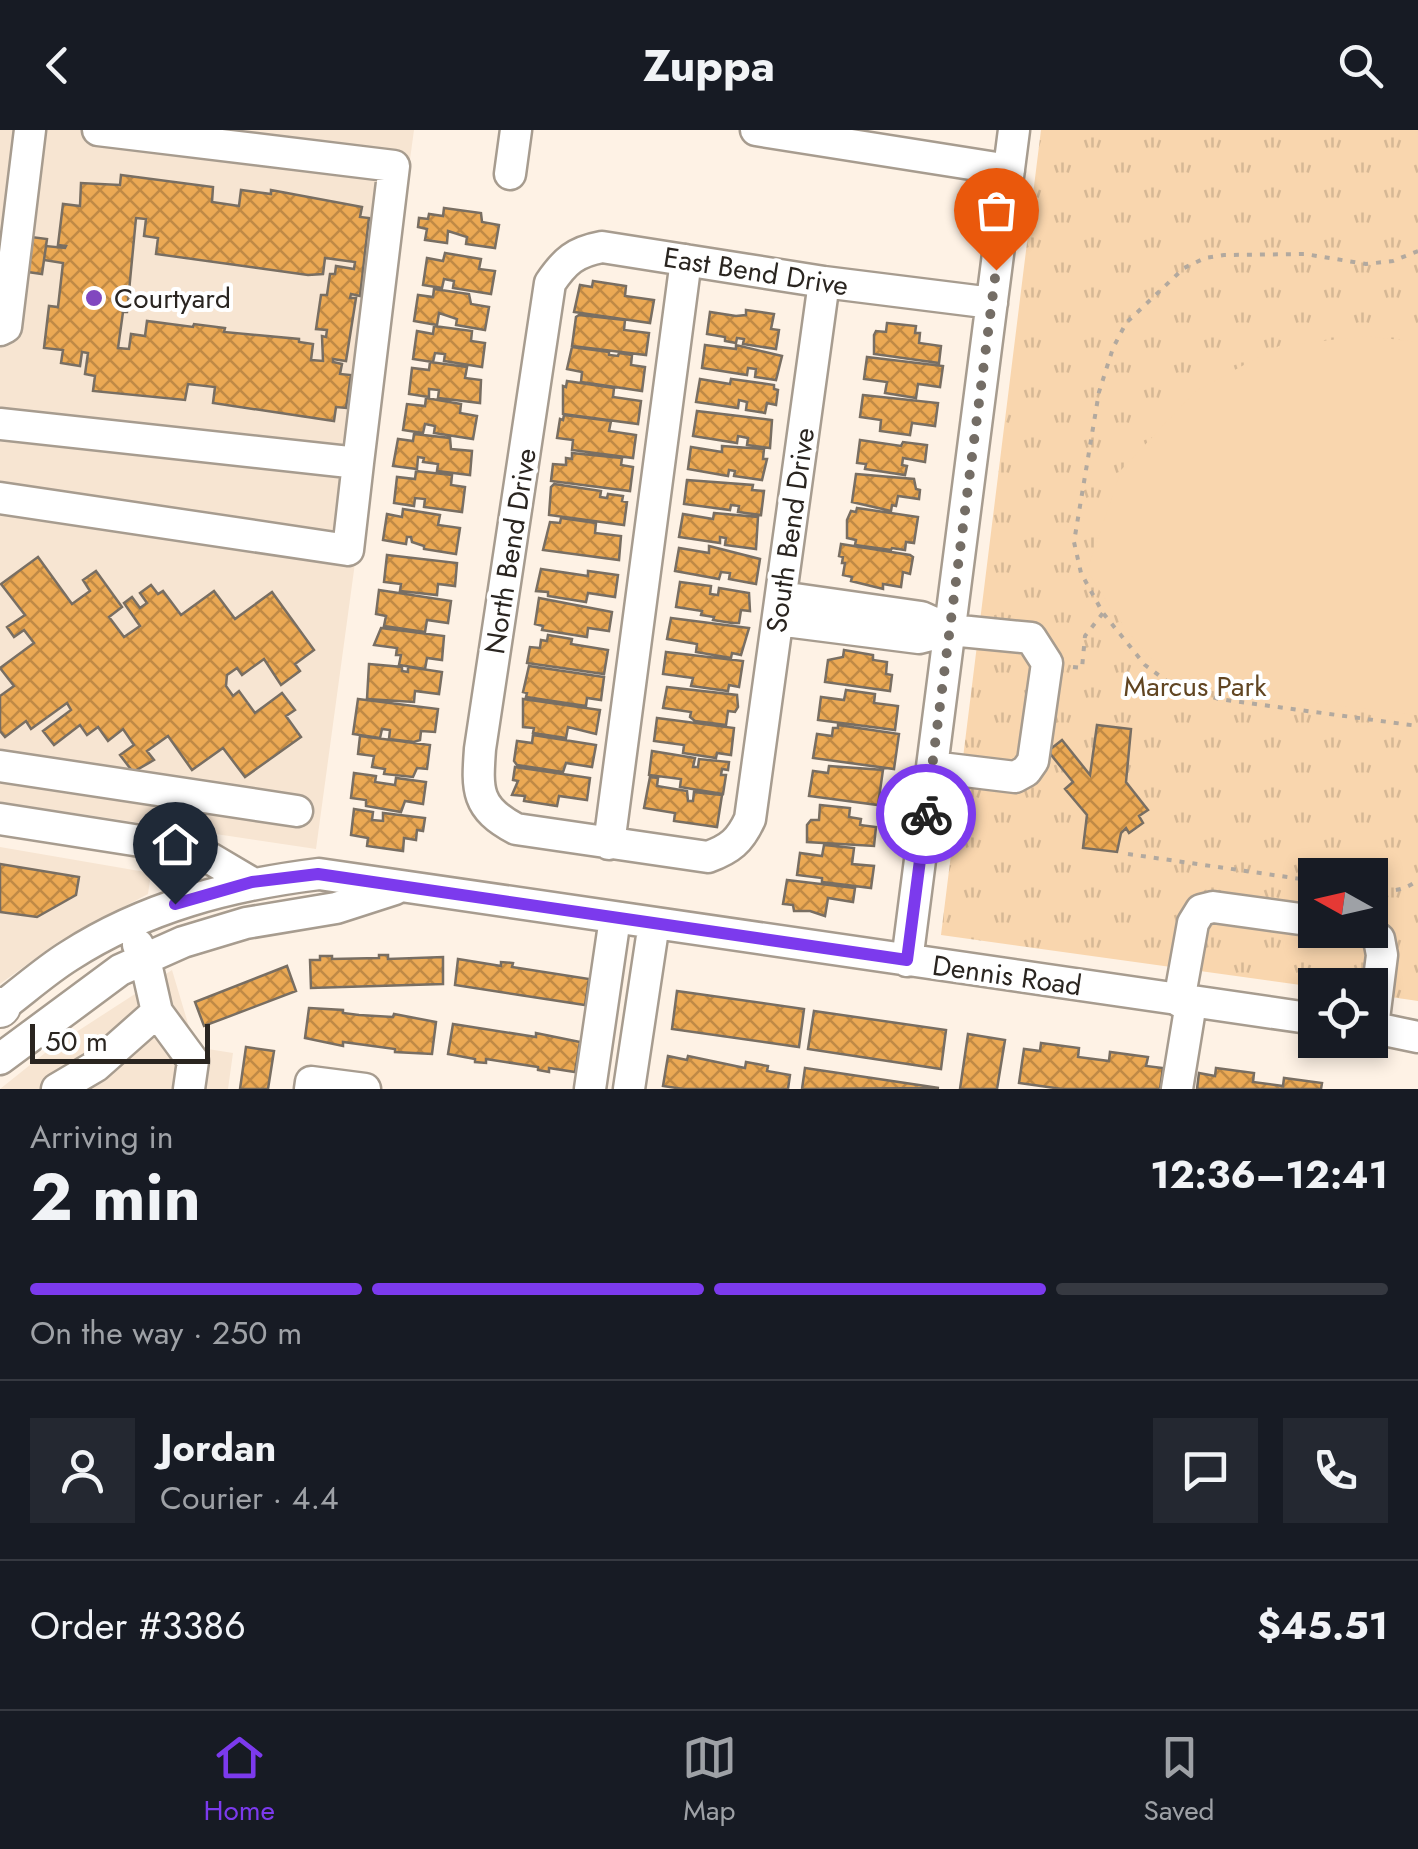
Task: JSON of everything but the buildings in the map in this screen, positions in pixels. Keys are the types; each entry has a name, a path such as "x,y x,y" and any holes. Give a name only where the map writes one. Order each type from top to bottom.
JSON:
{"street":[{"path":"0,330 6,327 30,130"},
{"path":"0,498 348,550 394,166 98,130"},
{"path":"510,174 516,130"},
{"path":"756,130 1009,170"},
{"path":"907,960 1014,130"},
{"name":"East Bend Drive","path":"548,298 550,283 566,260 581,251 602,247 824,282 992,302"},
{"path":"610,844 686,260"},
{"name":"South Bend Drive","path":"610,844 708,856 725,851 742,836 750,820 824,282"},
{"name":"North Bend Drive","path":"548,298 478,781 484,804 496,819 516,828 610,844"},
{"path":"0,424 358,463"},
{"path":"780,609 918,638 950,630 1032,638 1047,664 1033,761 1026,771 1015,777 932,767"},
{"path":"0,766 296,811"},
{"path":"0,819 186,848 252,882"},
{"name":"Dennis Road","path":"0,1008 66,957 175,904 252,882 318,874 1298,1017"},
{"path":"0,1059 120,970 183,942 246,923 336,908 402,887"},
{"path":"1178,1089 1193,923 1201,910 1213,907 1298,919"},
{"path":"590,1089 615,918"},
{"path":"128,924 145,959 157,1012 193,1061 189,1089"},
{"path":"629,1089 654,924"},
{"path":"57,1089 96,1066 157,1012"},
{"path":"1388,1031 1418,1038"},
{"path":"310,1089 311,1082 366,1089"}],"path":[{"path":"1418,251 1393,261 1366,264 1284,252 1204,258 1184,268 1126,324 1112,348 1099,392 1074,542 1080,573 1103,613 1145,665 1172,685 1196,694 1418,726"},
{"path":"1082,668 1085,636 1103,613"},
{"path":"1128,854 1298,879"},
{"path":"1388,892 1404,889 1418,880"}],"shaded area":[{"path":"0,130 414,130 316,849 0,802"},
{"path":"0,847 151,873 148,894 58,942 0,984"},
{"path":"172,970 195,1047 233,1053 228,1089 0,1089 50,1049"}],"green space":[{"name":"Marcus Park","path":"1041,130 1418,130 1418,1001 1388,997 1388,968 1298,968 1298,985 941,935"},
{"path":"1365,336 1418,342 1418,715 1203,690 1183,681 1136,641 1087,571 1121,470 1196,391 1279,346"}],"way so far":[{"path":"926,814 996,270"}],"place":[{"name":"Courtyard","path":"94,298"}],"route":[{"path":"175,904 252,882 318,874 907,960 926,814"}]}
